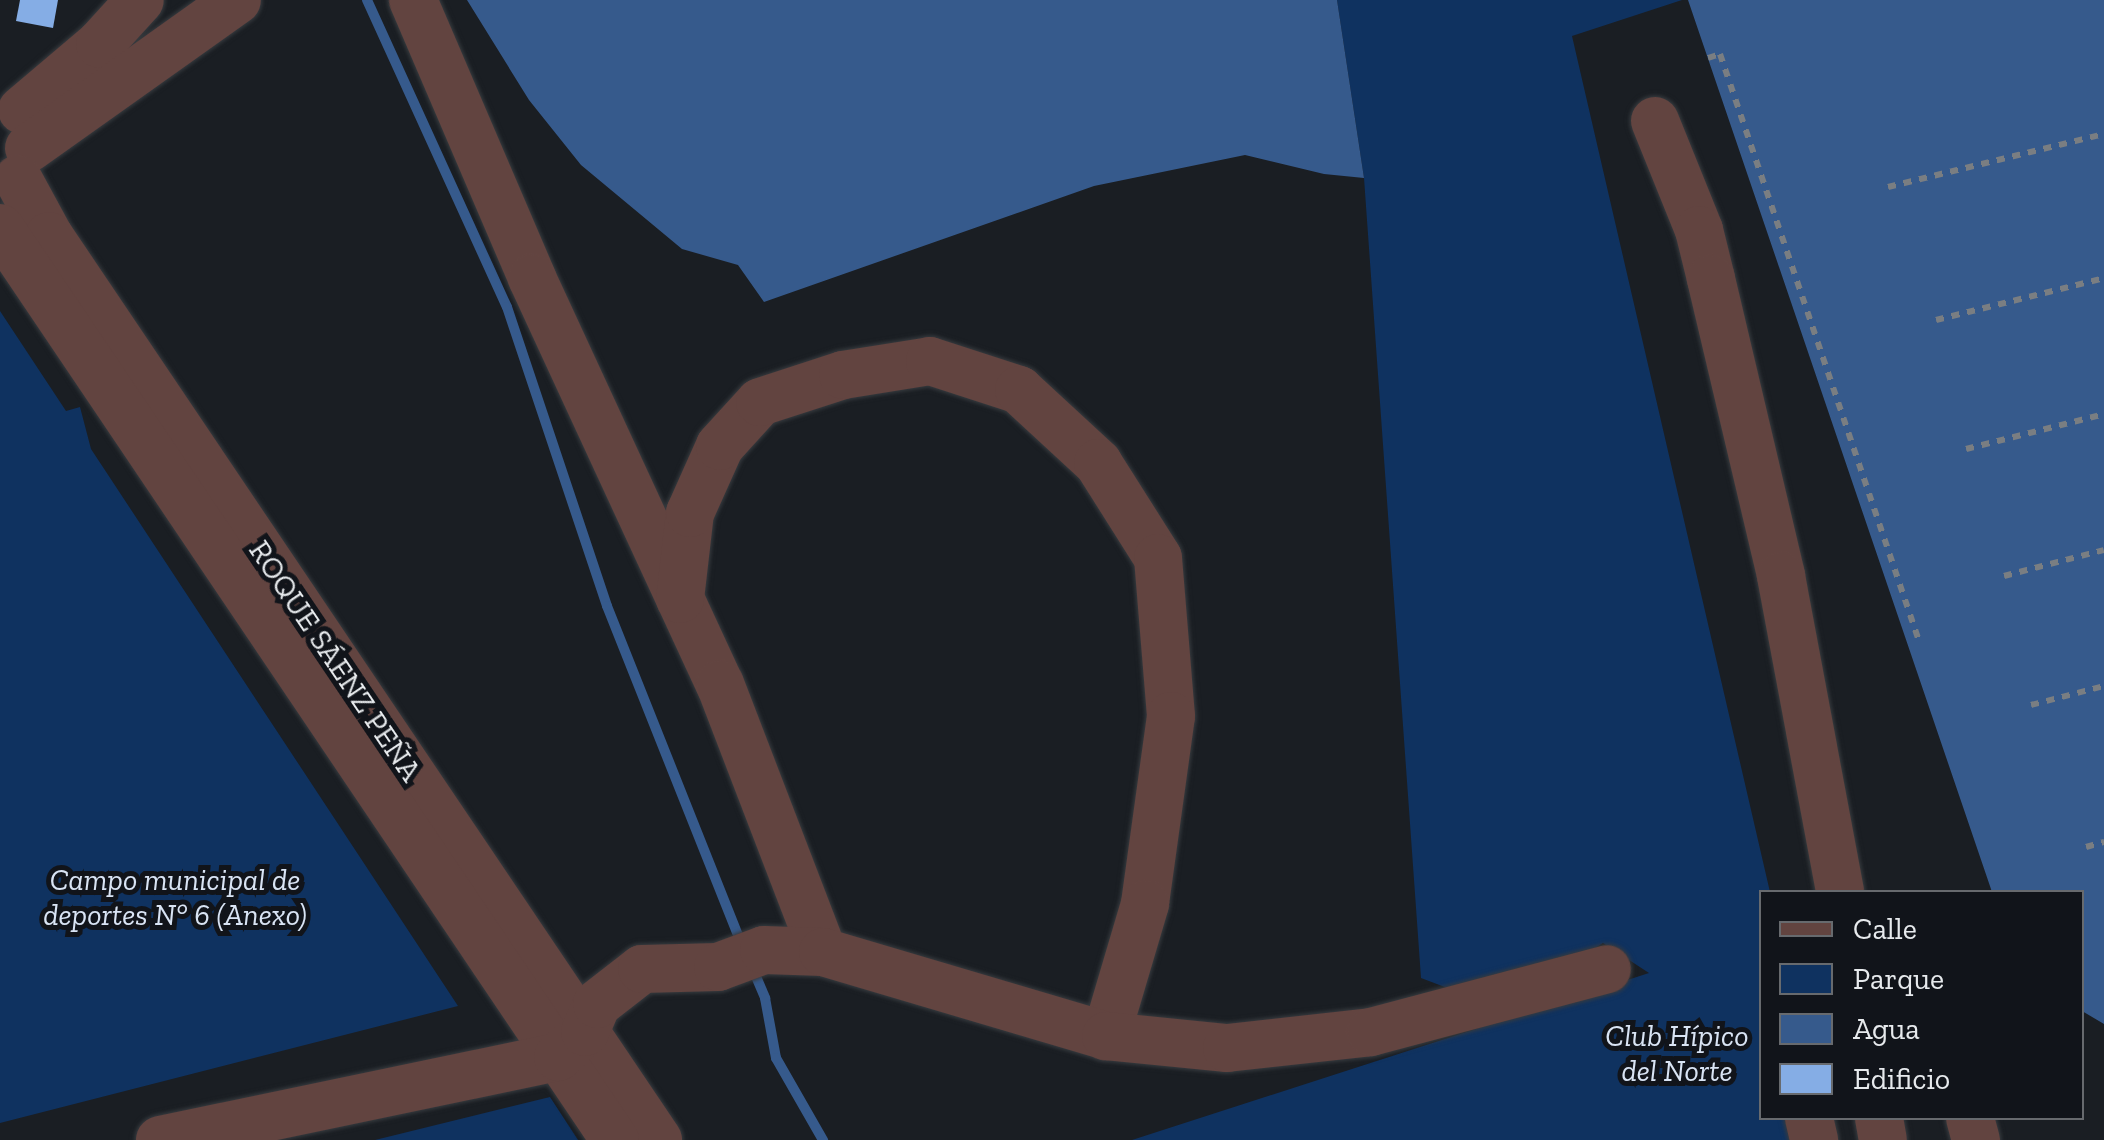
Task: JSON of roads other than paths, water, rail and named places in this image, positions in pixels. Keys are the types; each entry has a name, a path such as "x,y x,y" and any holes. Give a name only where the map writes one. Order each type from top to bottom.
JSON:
{"street":[{"path":"14,144 140,0"},
{"path":"14,144 236,0"},
{"path":"413,0 532,278 720,684 823,952"},
{"path":"1655,121 1700,230 1712,279 1781,576 1840,890"},
{"name":"ROQUE SÁENZ PEÑA","path":"14,144 49,236 572,1045 615,1140"},
{"name":"ROQUE SÁENZ PEÑA","path":"0,228 572,1045 658,1140"},
{"path":"680,599 690,513 720,446 760,402 826,380 930,362 1019,390 1098,463 1158,558 1171,716 1145,904 1106,1036"},
{"path":"160,1140 572,1045 597,1004 642,969 718,966 764,950 823,952 1106,1036 1227,1048 1371,1032 1607,969"}],"water":[{"path":"467,0 1337,0 1364,178 1324,174 1245,155 1094,186 764,302 738,265 682,249 581,165 529,100"},
{"path":"1688,0 2104,0 2104,1024 2084,1012 2084,890 1991,890"}],"waterway":[{"path":"367,0 507,307 607,606 743,947"},
{"path":"752,967 765,998 776,1058 823,1140"}],"park label":[{"name":"Campo municipal de deportes N° 6 (Anexo)","path":"175,897"},
{"name":"Club Hípico del Norte","path":"1677,1053"}]}
